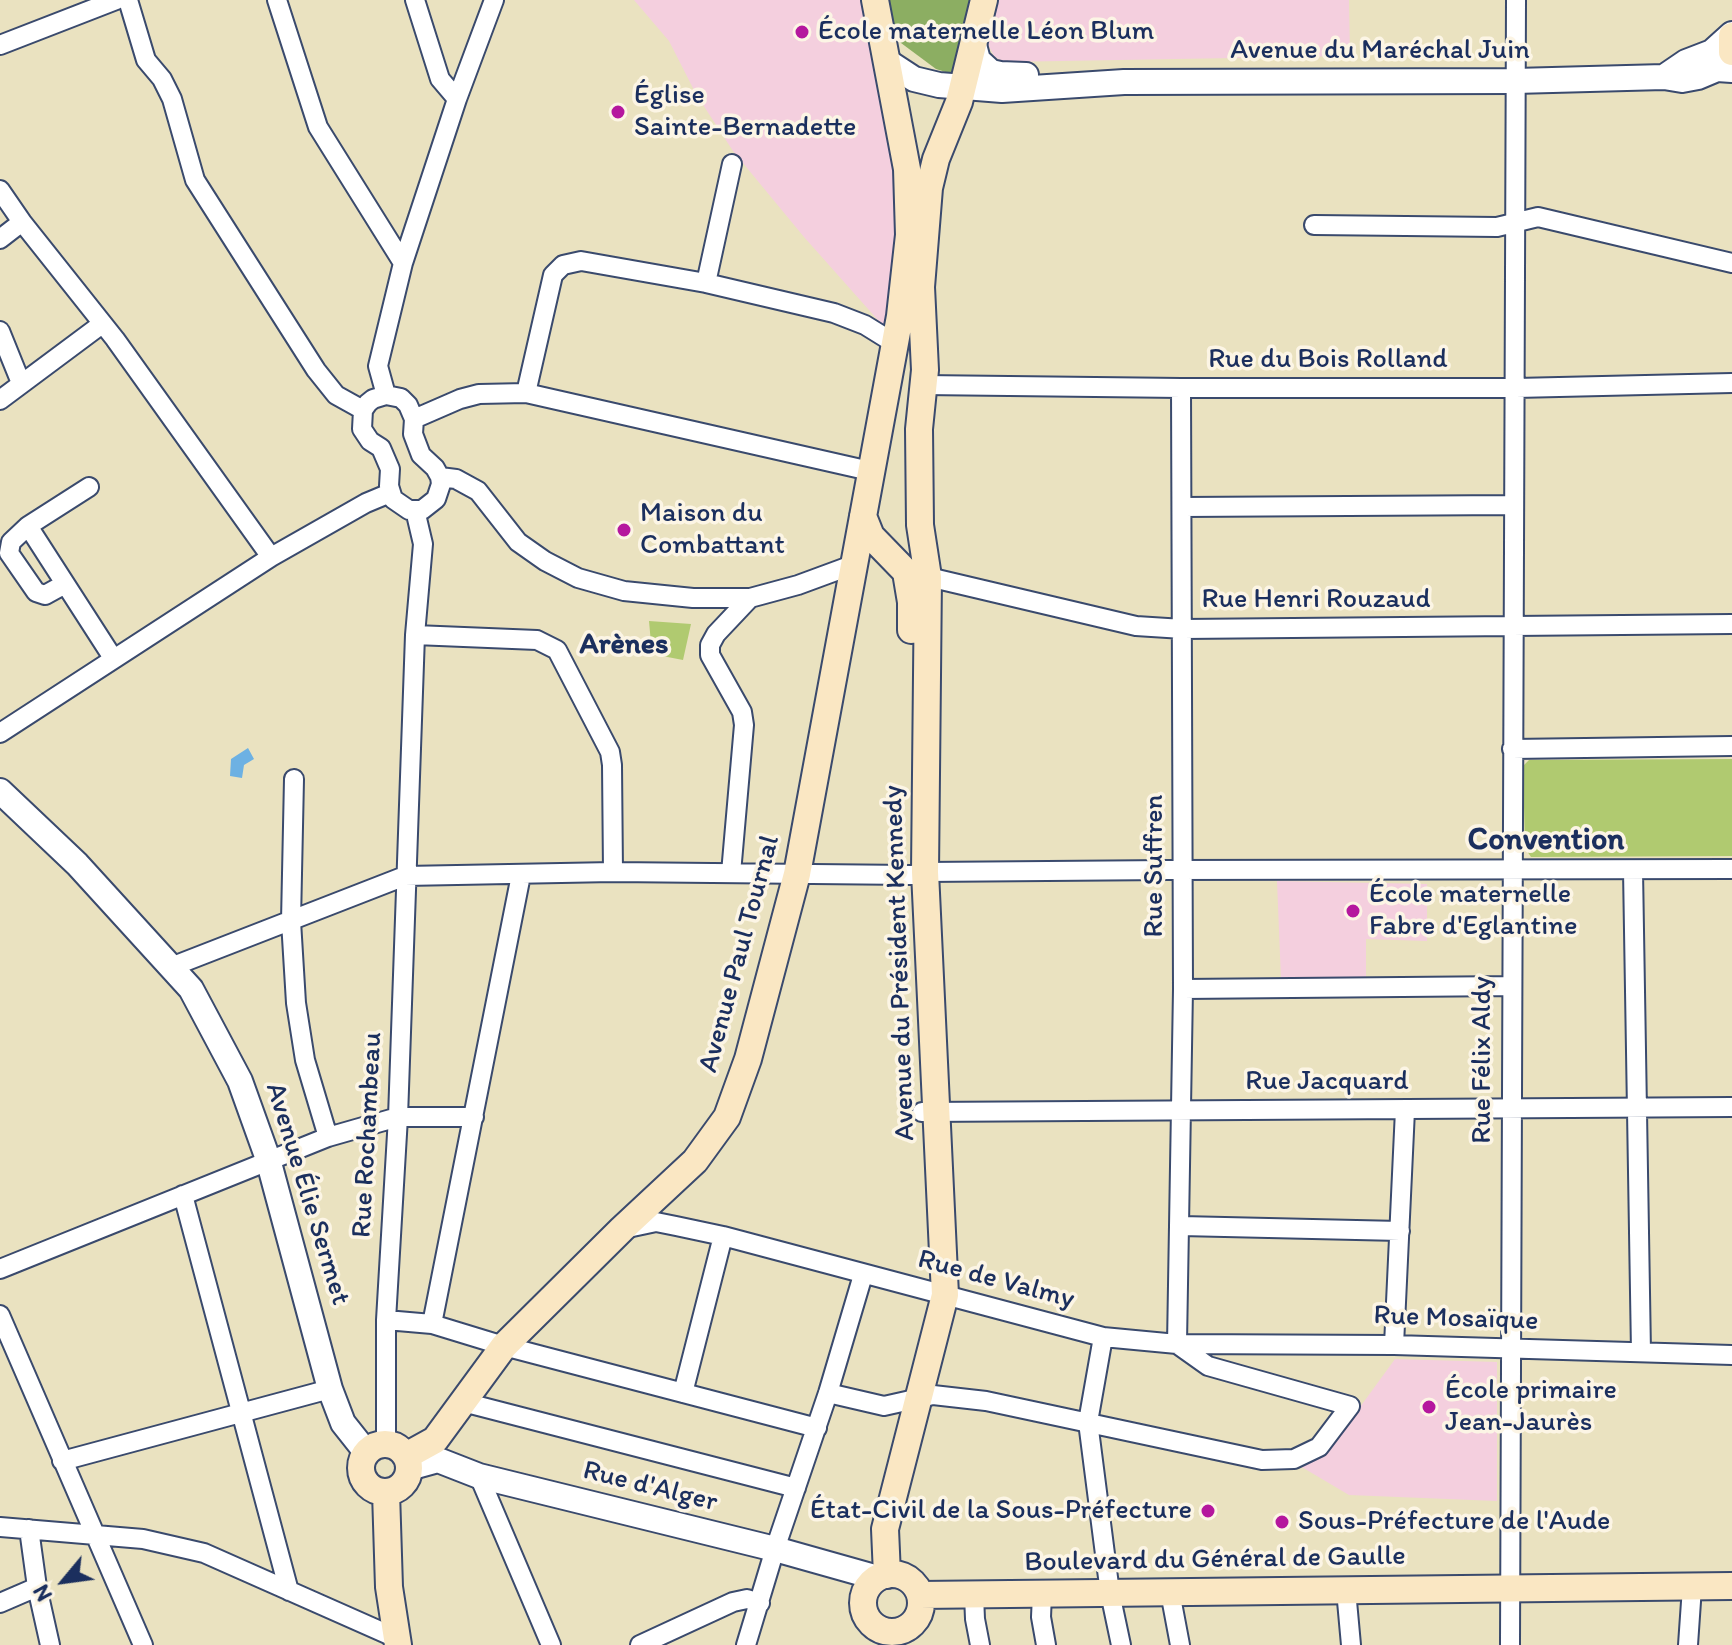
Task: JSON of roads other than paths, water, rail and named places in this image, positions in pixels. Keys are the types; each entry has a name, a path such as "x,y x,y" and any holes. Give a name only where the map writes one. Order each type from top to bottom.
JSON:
{"main road":[{"name":"Avenue Paul Tournal","path":"386,1492 400,1487 404,1481 392,1455 435,1440 504,1346 695,1161 727,1117 748,1059 797,874 900,316 909,235 907,169 875,0"},
{"name":"Avenue du Président Kennedy","path":"883,1576 885,1529 921,1397 913,1383 939,1294 919,873 911,602 917,574 920,525 919,429 925,370 921,287 929,188 964,87 984,0"},
{"path":"1732,35 1732,52"},
{"path":"863,516 871,536 882,549 917,574"},
{"path":"882,549 895,550 911,543 920,525"},
{"path":"392,1455 360,1466 365,1482 371,1488 386,1492 389,1587 397,1642"},
{"path":"883,1576 907,1579 920,1595 919,1612 910,1626 872,1636 871,1622 864,1607 867,1590 883,1576"},
{"name":"Boulevard du Général de Gaulle","path":"920,1595 1732,1586"}],"street":[{"path":"0,45 116,0"},
{"path":"128,0 146,60 162,79 172,99 195,180 316,370 336,395 363,410"},
{"path":"277,0 318,127 403,263"},
{"path":"415,0 440,79 457,99"},
{"path":"386,395 378,366 403,263 457,99 494,0"},
{"name":"Rue Félix Aldy","path":"1510,1645 1516,0"},
{"path":"1664,77 1686,62 1712,52 1732,35"},
{"name":"Avenue du Maréchal Juin","path":"973,41 978,60 991,72 1059,75 1095,83"},
{"name":"Avenue du Maréchal Juin","path":"888,62 914,79 1002,90 1095,83 1515,81 1664,77 1682,80 1717,69 1732,70"},
{"path":"706,283 732,164"},
{"path":"0,190 102,324 271,557"},
{"path":"1314,225 1497,227 1538,217 1732,263"},
{"path":"0,239 22,222"},
{"path":"526,393 553,275 563,265 581,261 706,283 834,313 865,325 894,343"},
{"path":"0,400 102,324"},
{"path":"0,331 21,383"},
{"name":"Rue du Bois Rolland","path":"923,385 1516,388 1732,383"},
{"name":"Rue Suffren","path":"1177,1344 1183,989 1181,388"},
{"path":"414,419 479,394 526,393 870,471"},
{"path":"386,395 404,401 414,419 413,434 421,455 440,477 436,499 422,510 402,507 390,493 390,469 381,448 370,441 362,429 363,410 373,399 386,395"},
{"path":"440,477 456,479 478,491 518,542 545,561 578,578 624,591 693,598 750,598 798,585 855,564"},
{"path":"65,584 45,595 36,592 9,553 11,542 28,526 89,487"},
{"path":"0,733 271,557 390,493"},
{"path":"1182,507 1514,505"},
{"name":"Rue Rochambeau","path":"392,1455 386,1320 398,1117 415,635 423,544 415,510"},
{"path":"28,526 113,658"},
{"name":"Rue Henri Rouzaud","path":"917,574 1136,626 1183,629 1732,624"},
{"path":"731,873 744,725 742,712 710,655 710,645 716,634 750,598"},
{"path":"415,635 537,640 557,650 610,752 613,872"},
{"path":"1512,749 1732,746"},
{"path":"294,779 291,921 296,1003 305,1060 328,1137"},
{"name":"Avenue Élie Sermet","path":"0,791 77,864 191,989 240,1081 268,1159 330,1389 343,1423 392,1455"},
{"path":"171,967 405,876 613,872 797,874 1732,869"},
{"path":"1633,870 1641,1352"},
{"path":"432,1324 521,875"},
{"path":"1183,989 1511,986"},
{"name":"Rue Jacquard","path":"929,1112 1732,1107"},
{"path":"1394,1345 1405,1110"},
{"path":"0,1269 328,1137 398,1117 474,1117"},
{"path":"183,1195 289,1591"},
{"name":"Rue de Valmy","path":"622,1229 656,1222 723,1236 1103,1337 1177,1344 1208,1366 1350,1406 1319,1447 1294,1459 1262,1460 1088,1422"},
{"path":"1181,1226 1400,1231"},
{"path":"683,1393 723,1236"},
{"path":"746,1645 863,1275"},
{"path":"0,1315 143,1645"},
{"path":"386,1320 432,1324 504,1346 817,1428"},
{"path":"1103,1337 1088,1422 1110,1593 1121,1645"},
{"name":"Rue Mosaïque","path":"1177,1344 1394,1345 1732,1355"},
{"path":"62,1461 330,1389"},
{"path":"828,1393 884,1406 933,1395 986,1401 1088,1422"},
{"path":"463,1402 796,1488"},
{"name":"Rue d'Alger","path":"392,1455 438,1460 479,1476 883,1576"},
{"path":"479,1476 551,1645"},
{"path":"0,1527 143,1539 204,1553 397,1642"},
{"path":"29,1529 37,1587 50,1645"},
{"path":"0,1603 37,1587"},
{"path":"1688,1645 1692,1587"},
{"path":"1346,1590 1351,1645"},
{"path":"1170,1592 1180,1645"},
{"path":"1042,1594 1041,1617 1046,1645"},
{"path":"974,1595 980,1645"},
{"path":"640,1645 733,1602 747,1599 760,1603"}],"water":[{"path":"248,748 254,759 244,765 242,778 230,776 231,759"}],"place":[{"name":"École maternelle Léon Blum","path":"802,32"},
{"name":"Église Sainte-Bernadette","path":"618,112"},
{"name":"Maison du Combattant","path":"624,530"},
{"name":"École maternelle Fabre d'Eglantine","path":"1353,911"},
{"name":"École primaire Jean-Jaurès","path":"1429,1407"},
{"name":"État-Civil de la Sous-Préfecture","path":"1208,1511"},
{"name":"Sous-Préfecture de l'Aude","path":"1282,1522"}],"district":[{"name":"Arènes","path":"624,645"},
{"name":"Convention","path":"1546,841"}]}
